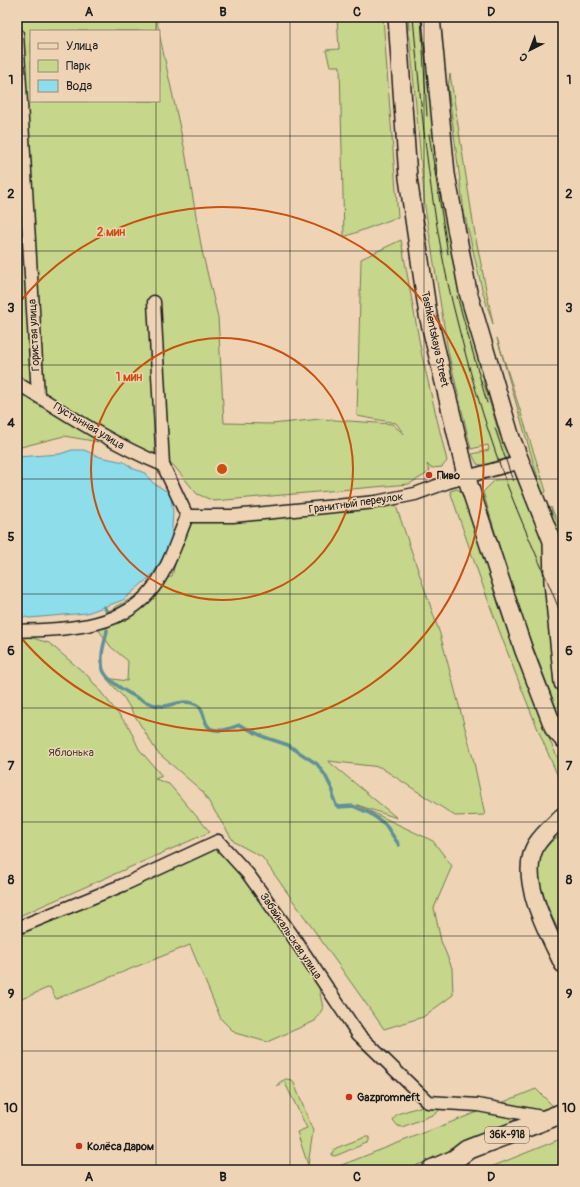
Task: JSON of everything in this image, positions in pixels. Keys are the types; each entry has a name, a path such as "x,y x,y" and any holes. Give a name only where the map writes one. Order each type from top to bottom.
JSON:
{"main road":[{"name":"Tashkentskaya Street","path":"397,17 408,178 428,312 467,479 524,651 554,729 563,739"},
{"path":"431,17 446,174 468,292 499,400 521,462 552,541 558,646 563,684"},
{"path":"563,816 557,827 541,837 535,847 530,862 529,873 536,902 563,964"},
{"name":"36К-918","path":"431,1170 454,1160 474,1161 559,1119"}],"street":[{"name":"Гористая улица","path":"17,34 38,396"},
{"path":"17,631 68,629 106,621 123,613 153,589 172,553 186,516 163,465 154,302"},
{"name":"Пустынная улица","path":"17,383 88,428 131,452 163,465"},
{"name":"Гранитный переулок","path":"186,516 233,516 339,507 415,494 448,482 467,479 521,462"},
{"path":"552,541 563,570"},
{"name":"Забайкальская улица","path":"17,928 123,885 218,841 248,874 292,935 358,1034 428,1102 478,1105 559,1119"}],"green space":[{"path":"17,17 156,17 159,30 30,30 30,102 160,102 160,38 185,151 202,251 218,317 224,423 272,424 320,419 392,424 404,434 396,423 357,416 361,259 401,240 422,356 447,461 442,467 431,468 427,464 430,472 409,484 214,501 197,494 174,466 160,455 140,449 64,436 17,448"},
{"path":"337,17 383,17 398,217 344,237 340,66 330,66 326,50 339,49"},
{"path":"408,17 431,17 438,129 487,375 483,381 500,436 510,444 510,456 487,466 477,464 472,454 489,450 488,445 471,449 448,351 425,207"},
{"path":"450,74 475,234 493,324 483,293 464,212 448,87"},
{"path":"497,338 546,491 545,493 542,492"},
{"path":"520,479 546,546 553,662 563,726 516,602 483,492 495,480"},
{"path":"457,489 467,495 539,716 563,770 563,788 517,678 476,566 450,491"},
{"path":"395,503 440,634 473,758 485,815 455,816 380,767 328,761 397,818 357,805 433,841 452,866 434,908 441,941 452,968 453,995 423,1017 384,1029 262,857 234,842 202,791 157,752 124,698 106,678 127,681 128,661 111,647 98,629 105,613 172,576 182,535 193,520"},
{"path":"551,507 563,534 563,547 554,526"},
{"name":"Яблонька","path":"29,637 49,643 88,676 129,727 139,749 162,776 155,779 169,784 210,832 17,917 17,639"},
{"path":"563,835 563,939 552,917 542,890 538,862 541,851 549,842"},
{"path":"221,844 317,978 323,1008 315,1021 267,1042 235,1033 221,1019 190,945 56,999 50,987 17,1001 17,935"},
{"path":"286,1079 292,1080 294,1083 313,1131 308,1165 297,1132 307,1128 285,1083 276,1086"},
{"path":"536,1089 558,1111 549,1115 501,1103"},
{"path":"432,1103 444,1106 435,1114 402,1127 398,1126 393,1120 397,1114"},
{"path":"490,1107 538,1120 450,1154 402,1170 329,1170"},
{"path":"365,1137 369,1137 369,1142 335,1156 331,1155 336,1148"},
{"path":"563,1138 563,1170 483,1170 486,1169"}],"water":[{"path":"72,450 84,450 100,457 124,462 134,469 145,473 153,483 168,492 171,498 173,512 171,541 159,565 150,577 123,600 87,613 29,618 17,615 17,457 60,454"}],"waterway":[{"path":"104,607 108,613"},
{"path":"107,630 102,652 102,663 104,672 114,683 130,694 155,705 165,706 182,702 197,705 200,707 206,723 211,729 222,730 240,725 264,737 288,745 317,764 325,775 333,791 333,797 336,805 339,807 353,806 371,814 385,824 399,845"}],"tram line":[{"path":"413,17 424,132 434,208 440,246 457,321 477,395 501,468 515,506 563,619"},
{"path":"421,17 427,116"},
{"path":"429,134 448,254"},
{"path":"457,296 487,403"},
{"path":"495,428 513,481"}],"place":[{"name":"Пиво","path":"429,475"},
{"name":"Gazpromneft","path":"349,1097"},
{"name":"Колёса Даром","path":"79,1146"}]}
